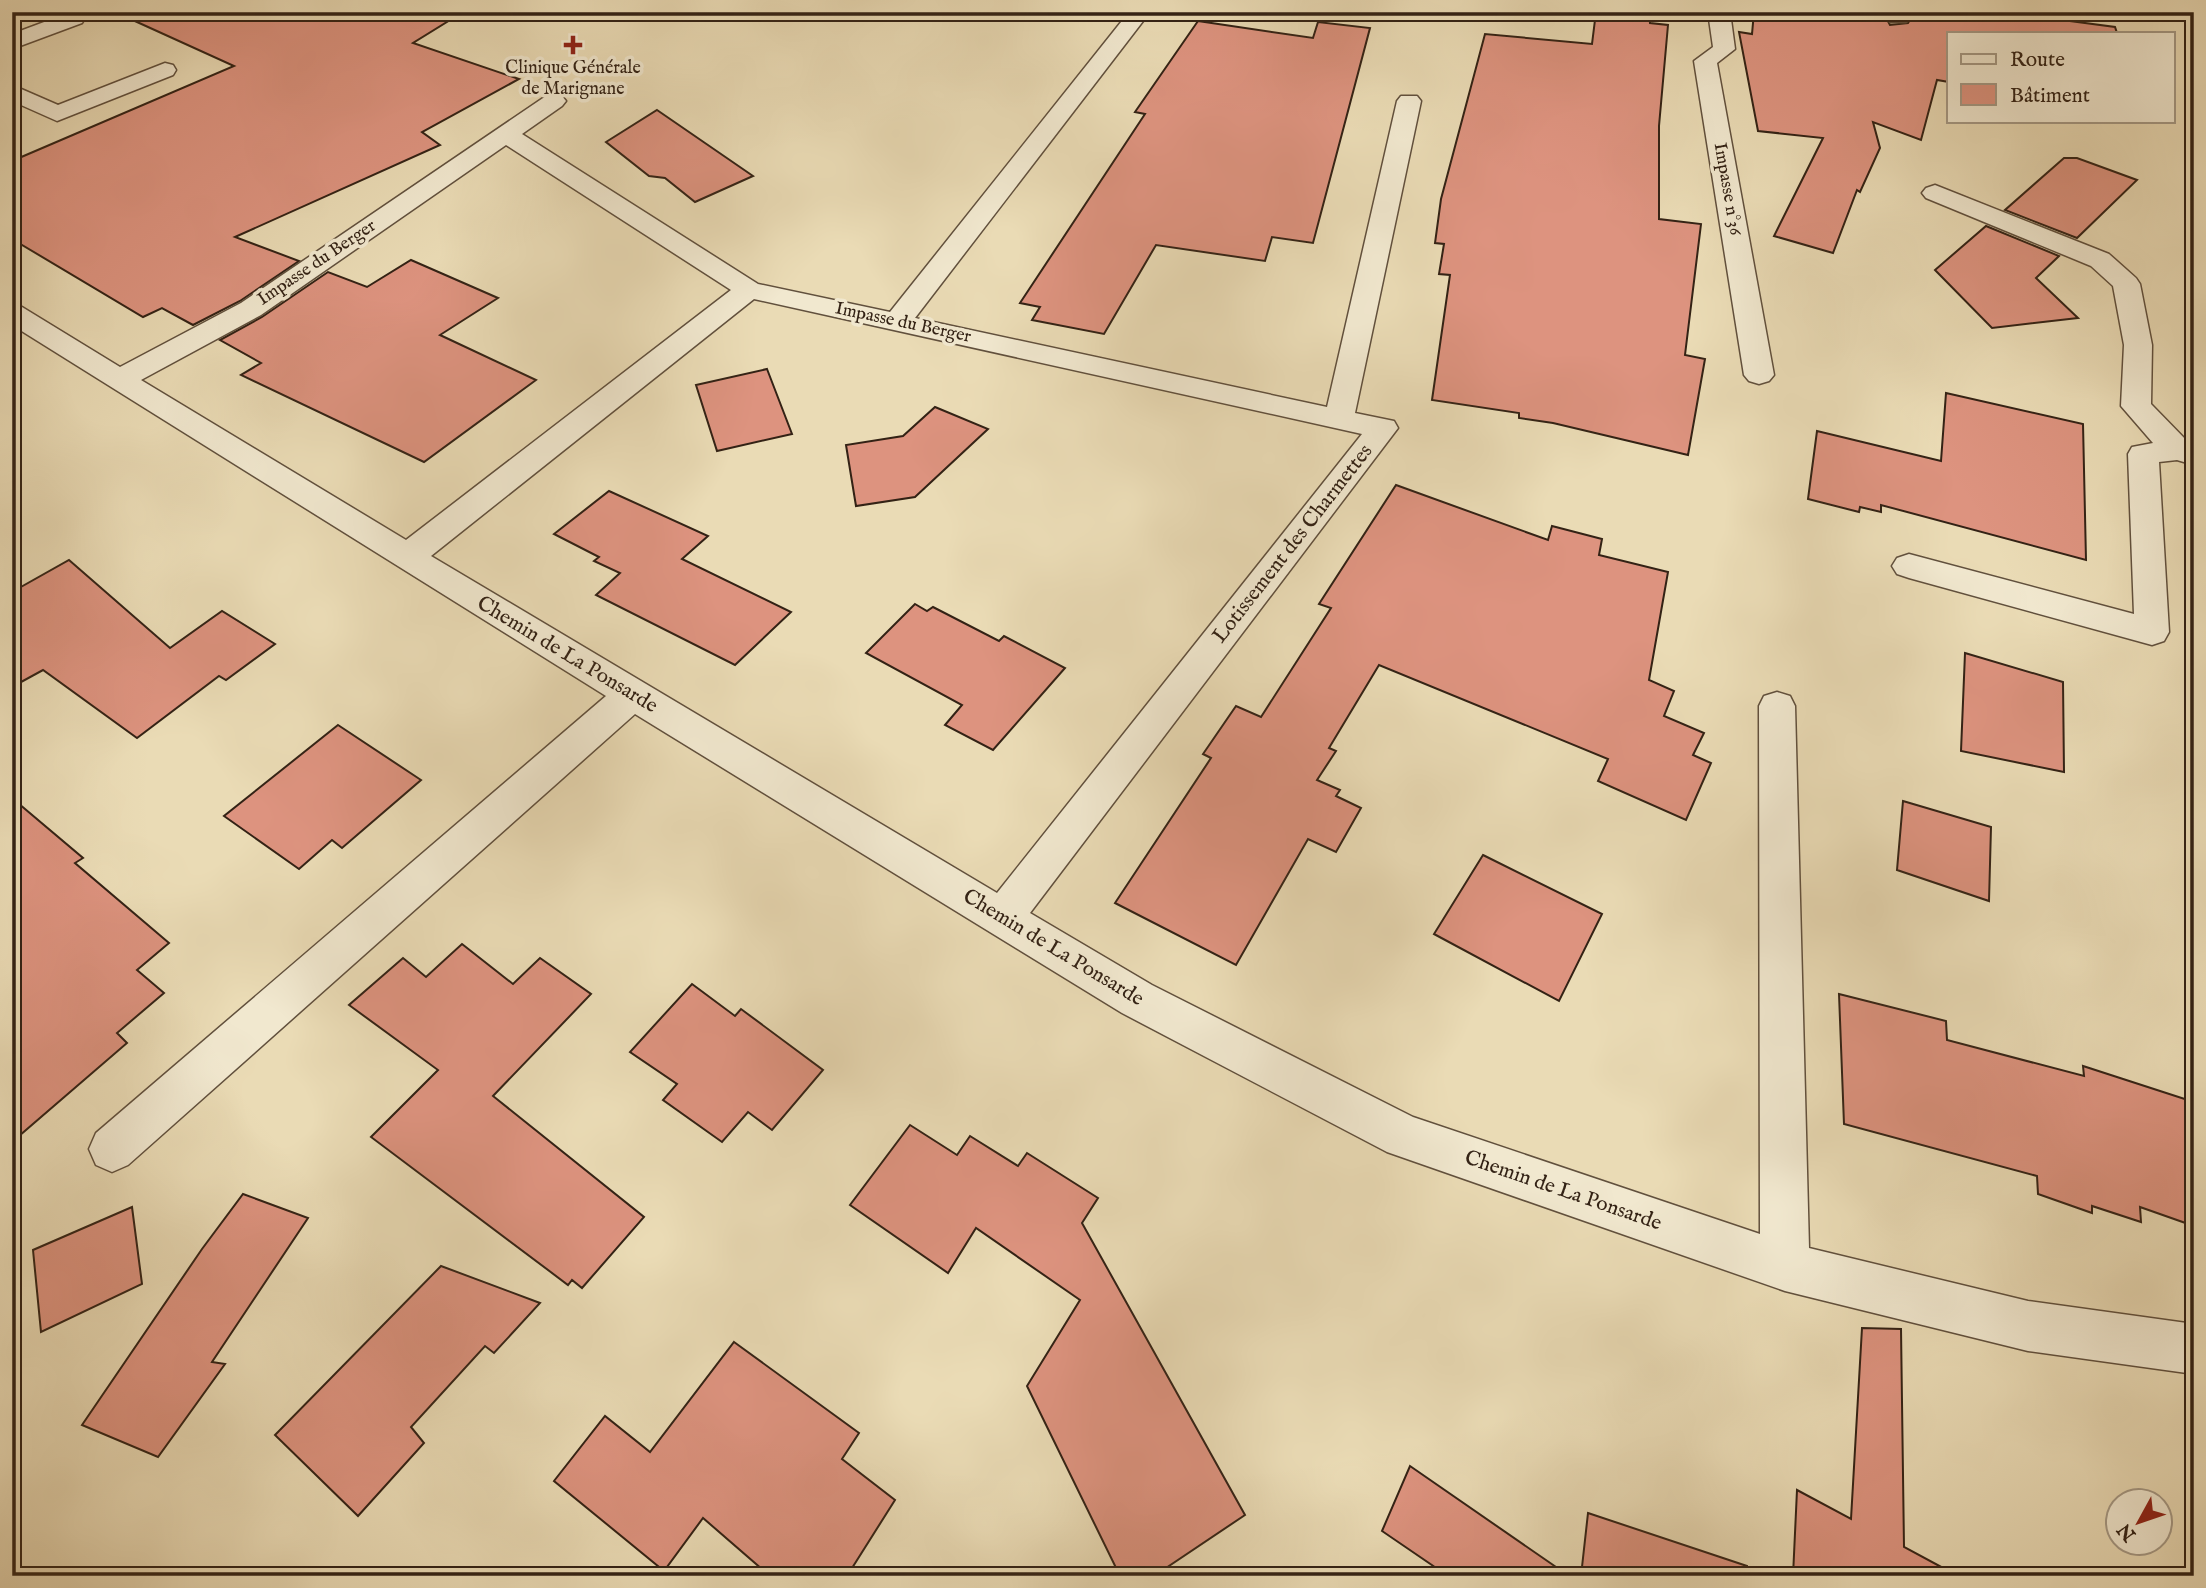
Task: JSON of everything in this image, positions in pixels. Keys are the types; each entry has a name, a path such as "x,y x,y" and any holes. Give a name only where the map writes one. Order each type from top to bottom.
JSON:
{"street":[{"path":"897,322 1140,12"},
{"name":"Impasse n°36","path":"1719,12 1724,49 1705,61 1759,375"},
{"path":"2192,12 2194,17"},
{"path":"12,42 74,18"},
{"path":"12,92 57,114 164,70"},
{"name":"Impasse du Berger","path":"120,379 251,309 554,101"},
{"name":"Lotissement des Charmettes","path":"1002,918 1383,428 1339,419 1409,102"},
{"name":"Impasse du Berger","path":"506,134 749,290 1339,419"},
{"path":"1936,193 2100,260 2126,284 2138,345 2136,405 2186,453"},
{"path":"407,557 749,290"},
{"name":"Chemin de La Ponsarde","path":"12,313 632,695 1137,999 1403,1136 1785,1267 2028,1326 2194,1349"},
{"path":"1909,566 2152,632 2143,454 2186,453"},
{"path":"112,1149 632,695"},
{"path":"1777,706 1785,1267"}],"building":[{"path":"115,12 463,12 413,43 519,79 422,132 440,145 235,237 299,261 240,301 193,325 162,308 143,317 12,239 12,161 234,66"},
{"path":"1596,12 1649,12 1650,23 1668,25 1659,126 1659,219 1701,224 1685,355 1705,359 1688,455 1553,423 1519,418 1519,413 1432,400 1450,275 1439,274 1444,244 1435,243 1441,199 1485,34 1592,44"},
{"path":"1754,12 1883,12 1890,25 1908,23 1910,12 2003,12 2115,27 2117,32 1947,32 1947,82 1937,80 1921,140 1873,122 1880,148 1860,192 1857,190 1833,253 1774,236 1823,138 1758,131 1739,32 1752,34"},
{"path":"1198,21 1313,38 1318,22 1370,28 1313,243 1272,237 1265,261 1156,245 1104,334 1032,320 1040,307 1020,303 1145,114 1135,112"},
{"path":"657,110 753,176 695,202 665,178 649,176 606,142"},
{"path":"2064,158 2077,158 2137,180 2077,238 2005,210"},
{"path":"1986,226 2059,256 2036,278 2078,318 1992,328 1935,270"},
{"path":"411,260 498,298 440,335 536,380 424,462 241,375 261,363 220,340 262,317 328,272 367,287"},
{"path":"767,369 792,434 717,451 696,385"},
{"path":"1946,393 2083,424 2086,560 1881,505 1881,512 1860,507 1859,512 1808,499 1817,431 1941,461"},
{"path":"935,407 988,429 915,497 856,506 846,445 903,436"},
{"path":"1396,485 1548,540 1552,526 1602,539 1599,555 1668,572 1649,680 1674,691 1664,716 1704,733 1693,755 1711,763 1686,820 1598,781 1608,759 1379,665 1329,748 1336,751 1317,780 1340,790 1336,796 1361,808 1336,852 1308,839 1236,965 1115,903 1211,758 1203,754 1236,706 1261,717 1331,608 1319,604"},
{"path":"609,491 708,536 682,559 791,612 735,665 596,595 620,573 594,561 599,557 554,534"},
{"path":"69,560 170,648 222,611 275,644 226,680 219,676 137,738 43,670 12,687 12,592"},
{"path":"915,604 927,611 933,607 999,641 1004,636 1065,668 993,750 945,725 962,705 866,653"},
{"path":"1965,653 2063,682 2064,772 1961,751"},
{"path":"338,725 421,780 342,848 332,840 299,869 224,816"},
{"path":"12,798 83,858 75,863 169,943 137,970 164,993 117,1033 127,1043 12,1142"},
{"path":"1903,801 1991,827 1989,901 1897,870"},
{"path":"1483,855 1602,914 1559,1001 1434,934"},
{"path":"462,944 513,984 540,958 591,994 493,1096 644,1217 582,1288 572,1280 568,1285 371,1137 438,1070 349,1005 403,958 426,977"},
{"path":"692,984 735,1016 741,1009 823,1070 772,1130 748,1112 722,1142 663,1100 677,1084 630,1052"},
{"path":"1839,994 1946,1021 1947,1040 2084,1076 2083,1066 2194,1102 2194,1226 2140,1207 2141,1222 2092,1206 2092,1213 2038,1194 2037,1176 1844,1124"},
{"path":"910,1125 957,1155 970,1136 1018,1166 1027,1153 1098,1198 1082,1223 1245,1515 1154,1576 1120,1576 1027,1386 1080,1300 976,1228 948,1273 850,1205"},
{"path":"243,1194 308,1218 212,1362 225,1364 158,1457 82,1425 202,1249"},
{"path":"132,1207 142,1284 41,1332 33,1250"},
{"path":"441,1266 540,1303 494,1353 485,1346 411,1427 424,1443 358,1516 275,1435"},
{"path":"1862,1328 1901,1329 1904,1547 1958,1576 1793,1576 1797,1490 1851,1519"},
{"path":"734,1342 859,1433 842,1459 895,1500 847,1576 770,1576 703,1518 664,1571 554,1481 605,1416 650,1452"},
{"path":"1410,1466 1569,1576 1448,1576 1382,1531"},
{"path":"1588,1513 1747,1566 1746,1576 1581,1576"}],"place":[{"name":"Clinique Générale de Marignane","path":"573,45"}]}
